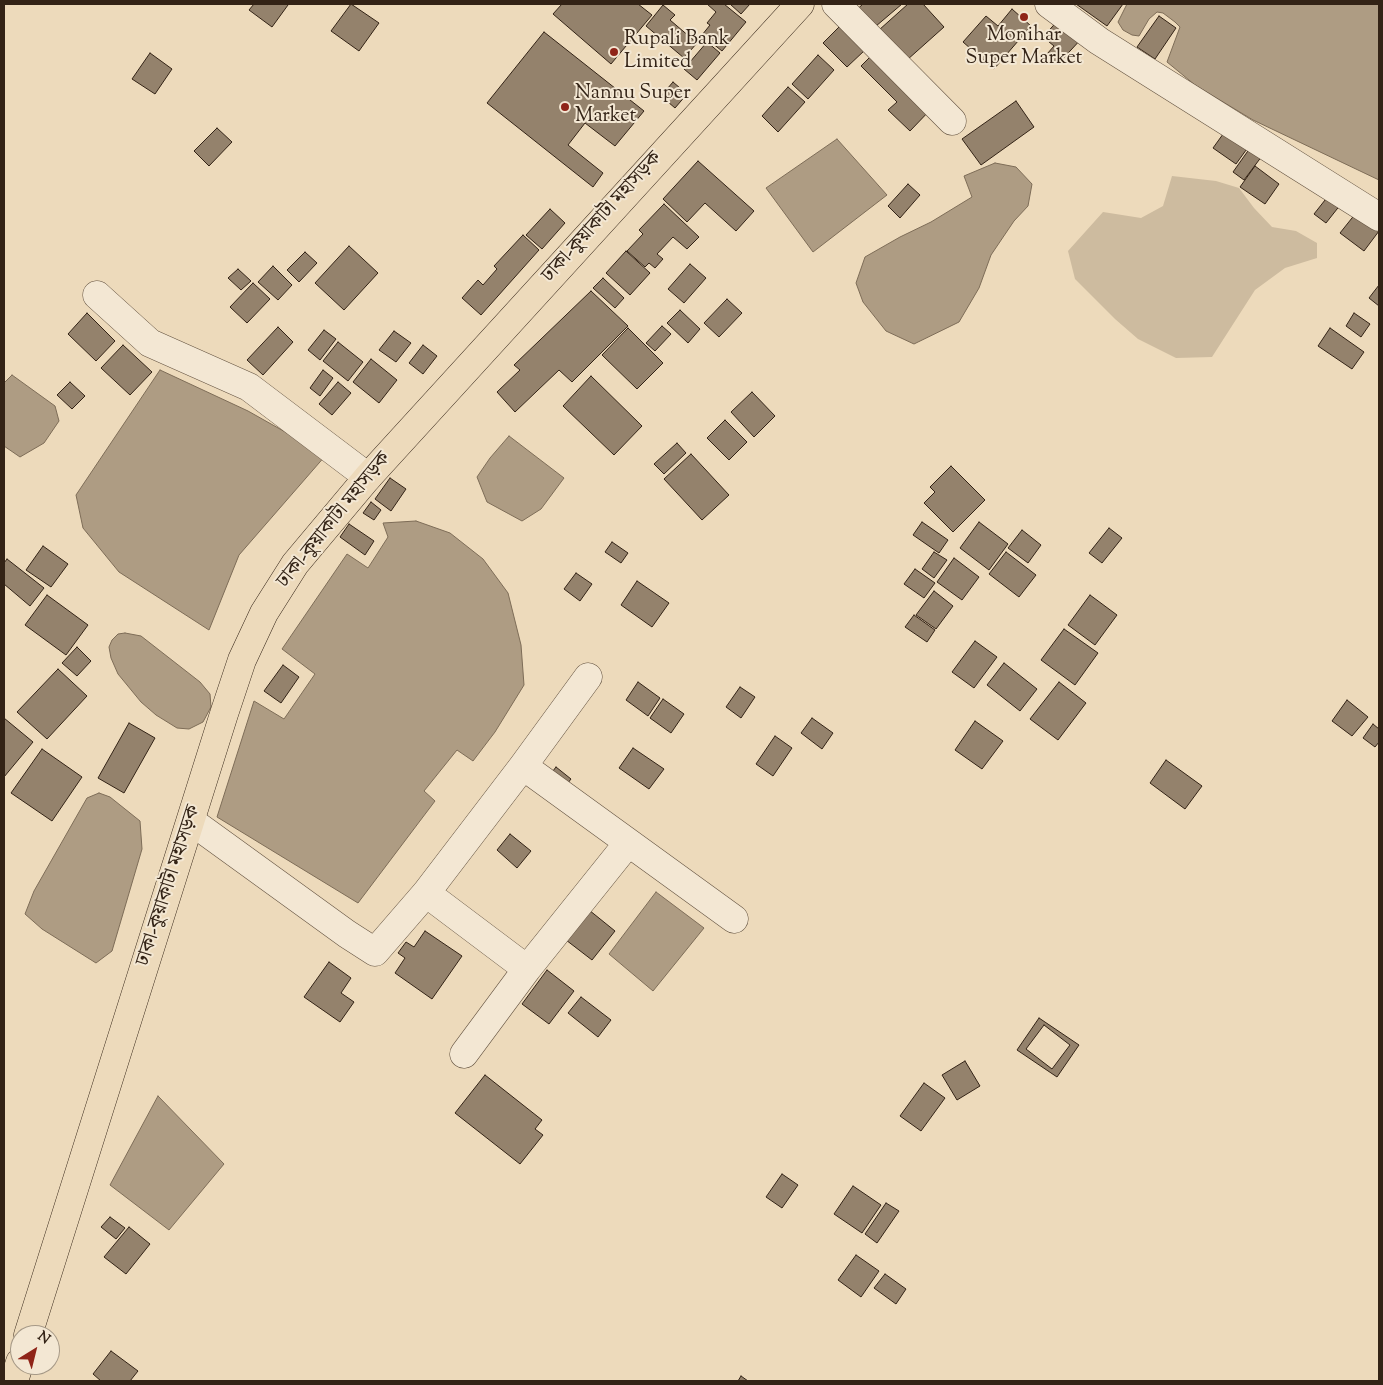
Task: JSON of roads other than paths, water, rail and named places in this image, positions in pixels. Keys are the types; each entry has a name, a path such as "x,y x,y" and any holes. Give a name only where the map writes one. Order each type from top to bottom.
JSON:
{"main road":[{"name":"ঢাকা-কুয়াকাটা মহাসড়ক","path":"31,1325 242,660 264,613 295,564 368,476 800,4"}],"street":[{"path":"836,4 952,121"},
{"path":"1049,4 1099,41 1379,217"},
{"path":"96,294 150,343 249,387 368,476"},
{"path":"191,821 347,934 375,952 426,892 523,766 588,677"},
{"path":"523,766 734,920"},
{"path":"464,1054 527,969 628,843"},
{"path":"426,892 527,969"}],"place":[{"name":"Monihar Super Market","path":"1024,17"},
{"name":"Rupali Bank Limited","path":"614,52"},
{"name":"Nannu Super Market","path":"565,107"}]}
